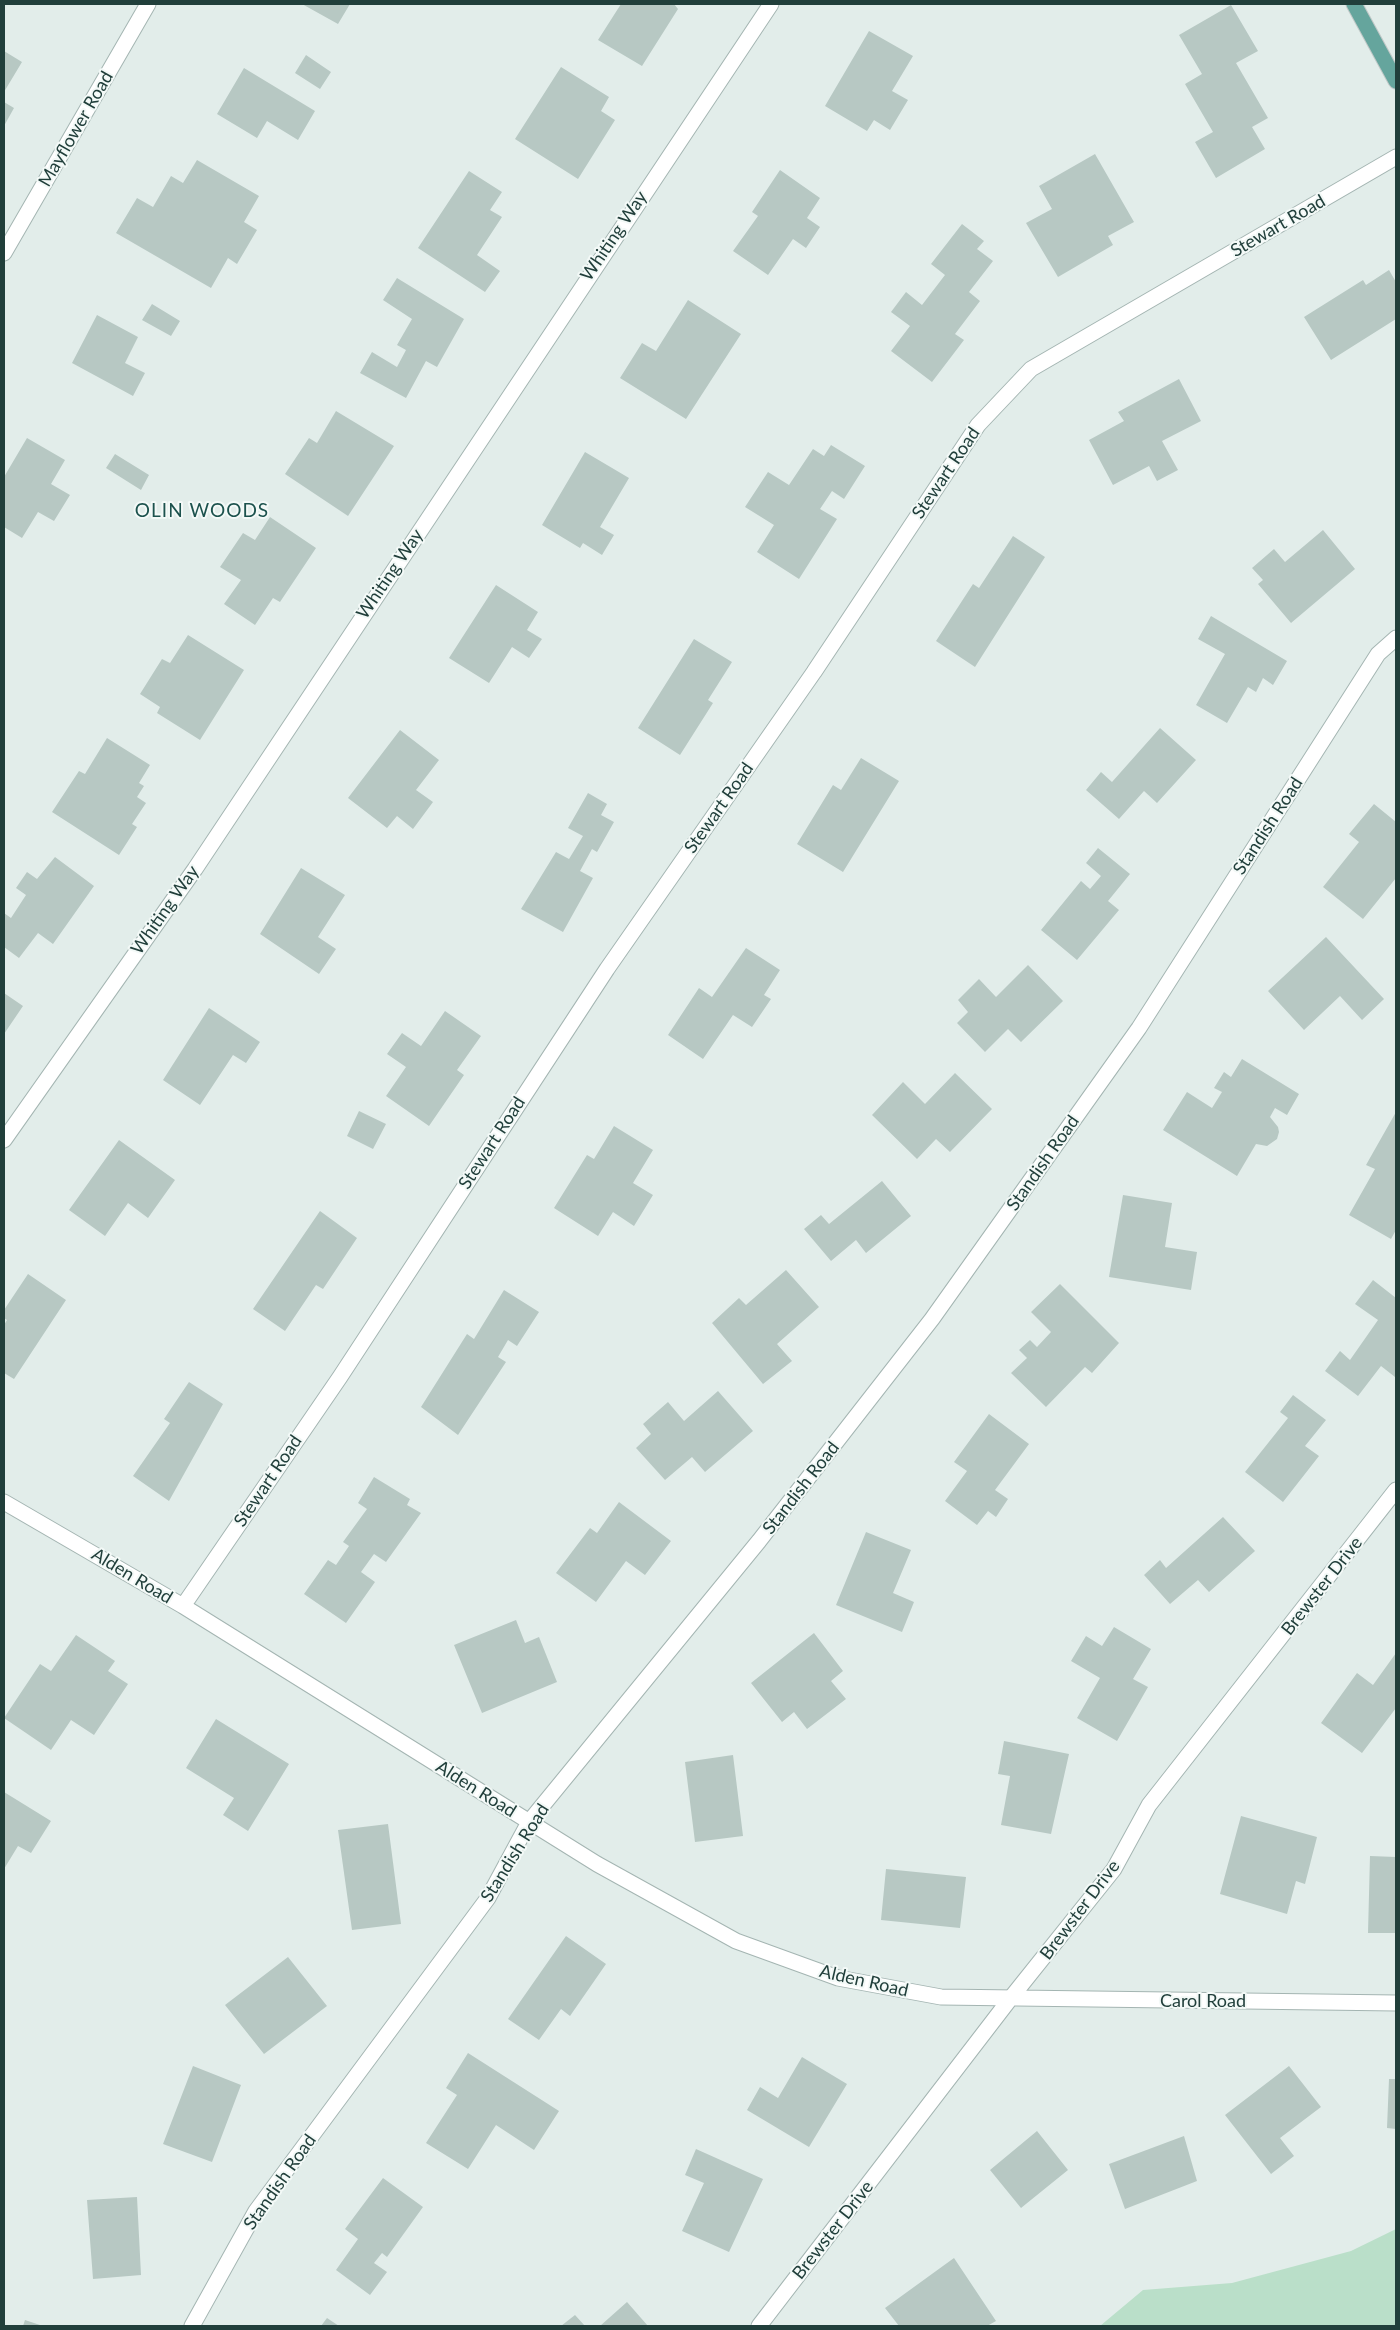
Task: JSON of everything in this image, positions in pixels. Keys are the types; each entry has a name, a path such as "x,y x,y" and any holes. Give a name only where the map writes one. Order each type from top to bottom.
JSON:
{"main road":[{"path":"1354,4 1396,81"}],"street":[{"name":"Mayflower Road","path":"4,253 148,4"},
{"name":"Whiting Way","path":"4,1140 195,869 771,4"},
{"name":"Stewart Road","path":"183,1606 345,1369 606,969 814,672 978,425 1030,369 1396,157"},
{"name":"Standish Road","path":"192,2326 256,2211 488,1898 529,1822 759,1541 932,1319 1139,1028 1378,654 1396,638"},
{"name":"Brewster Drive","path":"759,2326 1010,2000 1114,1869 1149,1806 1396,1490"},
{"name":"Alden Road","path":"4,1502 183,1606 597,1864 736,1941 838,1978 941,1997 1010,2000"},
{"name":"Carol Road","path":"1010,2000 1396,2003"}],"green space":[{"path":"1396,2229 1396,2326 1100,2326 1143,2290 1232,2283 1351,2251"}],"building":[{"path":"302,4 350,4 338,24"},
{"path":"621,4 674,4 678,9 642,66 598,40"},
{"path":"1231,5 1258,51 1236,63 1268,118 1252,127 1265,149 1216,178 1195,142 1213,132 1185,84 1202,74 1179,35"},
{"path":"869,31 913,56 892,91 908,100 890,130 874,120 867,131 825,106"},
{"path":"4,51 22,62 4,92"},
{"path":"306,55 331,72 320,89 295,73"},
{"path":"561,67 609,97 601,111 615,120 578,179 515,139"},
{"path":"244,68 315,111 298,140 267,121 257,138 217,114"},
{"path":"4,102 14,108 4,126"},
{"path":"1095,154 1134,222 1108,236 1113,245 1058,277 1026,223 1052,209 1039,186"},
{"path":"197,160 259,196 244,222 257,230 237,264 228,258 211,288 116,233 137,198 153,207 171,176 183,183"},
{"path":"780,170 820,198 807,218 820,227 806,248 793,239 768,275 733,251 758,216 752,212"},
{"path":"469,171 502,192 490,210 502,217 477,255 500,271 485,292 418,248"},
{"path":"962,224 984,241 977,249 993,261 969,292 980,301 955,334 964,340 932,382 891,351 910,326 891,312 906,292 922,305 945,275 931,264"},
{"path":"1389,270 1396,282 1396,319 1331,360 1304,317 1363,280 1366,285"},
{"path":"397,278 464,319 437,367 426,361 406,398 360,373 372,352 397,367 406,350 397,345 412,319 383,300"},
{"path":"688,300 741,334 686,419 620,378 642,343 656,351"},
{"path":"152,304 180,321 171,336 142,320"},
{"path":"97,315 138,337 125,363 145,373 133,396 72,363"},
{"path":"1179,379 1201,421 1162,441 1178,470 1157,481 1149,466 1113,485 1089,440 1124,421 1118,412"},
{"path":"336,411 394,446 348,516 285,474 309,438 317,443"},
{"path":"27,438 65,460 51,484 70,495 54,521 38,512 22,538 4,527 4,477"},
{"path":"831,445 865,466 844,499 832,491 820,509 837,519 799,579 757,552 774,525 745,507 768,472 789,485 813,449 824,456"},
{"path":"585,452 629,478 600,527 614,535 602,555 583,543 580,548 542,525"},
{"path":"115,454 149,475 141,490 106,468"},
{"path":"270,517 316,548 280,602 273,598 255,625 224,604 241,580 220,567 243,533 255,540"},
{"path":"1323,530 1355,569 1291,623 1258,584 1263,580 1252,568 1274,549 1285,562"},
{"path":"1013,536 1045,557 975,667 936,641 973,584 979,588"},
{"path":"496,585 538,612 527,630 542,639 529,658 512,647 489,683 449,658"},
{"path":"1211,616 1287,661 1273,685 1263,678 1256,692 1248,687 1227,723 1196,705 1225,654 1198,639"},
{"path":"188,635 244,670 200,740 157,713 160,707 140,694 162,659 170,663"},
{"path":"694,639 732,662 708,700 713,703 680,755 638,728"},
{"path":"1160,728 1196,760 1157,803 1144,791 1119,819 1086,790 1101,772 1112,782"},
{"path":"400,730 439,760 416,790 433,802 413,829 397,816 387,828 348,798"},
{"path":"107,738 150,765 139,783 144,786 137,797 146,803 132,824 137,827 119,855 52,812 79,771 85,774"},
{"path":"861,758 899,781 843,872 797,844 833,785 841,790"},
{"path":"588,793 607,804 601,815 614,822 597,852 592,849 580,871 593,878 563,932 521,909 556,852 569,859 583,836 568,828"},
{"path":"1374,804 1396,822 1396,878 1363,919 1323,887 1359,842 1349,834"},
{"path":"1098,848 1130,874 1108,901 1119,910 1077,960 1041,930 1081,881 1090,889 1101,876 1086,863"},
{"path":"55,857 94,886 53,944 38,933 19,958 4,947 4,913 11,918 26,895 16,888 27,872 37,879"},
{"path":"301,868 345,895 318,937 336,949 319,974 260,934"},
{"path":"1326,937 1384,999 1362,1020 1340,996 1304,1030 1268,991"},
{"path":"746,948 780,970 764,995 771,999 752,1027 733,1015 703,1059 668,1035 699,988 712,997"},
{"path":"1028,965 1063,1001 1021,1042 1008,1029 985,1052 957,1023 968,1012 958,1000 979,979 996,997"},
{"path":"4,993 23,1006 4,1034"},
{"path":"209,1008 260,1042 246,1063 233,1055 200,1105 163,1080"},
{"path":"445,1011 481,1036 457,1070 464,1075 429,1126 386,1096 406,1067 387,1054 402,1033 421,1046"},
{"path":"1242,1059 1299,1094 1287,1115 1275,1108 1270,1117 1278,1127 1277,1139 1267,1146 1256,1144 1237,1176 1163,1130 1187,1092 1212,1108 1222,1092 1214,1088 1224,1072 1231,1077"},
{"path":"955,1073 992,1109 950,1152 936,1139 917,1159 872,1115 903,1082 925,1104"},
{"path":"359,1111 386,1124 373,1149 347,1136"},
{"path":"1396,1112 1396,1230 1391,1239 1349,1215 1375,1169 1366,1165"},
{"path":"614,1126 653,1150 633,1183 653,1195 634,1226 613,1212 598,1236 554,1208 587,1155 594,1159"},
{"path":"119,1140 175,1180 148,1218 128,1203 105,1236 69,1210"},
{"path":"882,1181 911,1216 866,1253 856,1240 831,1261 804,1229 821,1215 829,1224"},
{"path":"1123,1195 1172,1203 1165,1247 1197,1252 1191,1290 1109,1277"},
{"path":"320,1211 357,1238 323,1289 316,1285 285,1331 253,1309"},
{"path":"786,1270 819,1307 777,1344 792,1361 763,1384 712,1323 739,1298 746,1305"},
{"path":"28,1274 66,1300 14,1379 4,1373 4,1325 7,1320 4,1318 4,1310"},
{"path":"1373,1280 1396,1298 1396,1375 1395,1377 1381,1366 1358,1396 1325,1371 1340,1351 1350,1360 1378,1320 1355,1304"},
{"path":"1060,1284 1119,1343 1092,1373 1085,1367 1046,1407 1011,1373 1027,1358 1019,1350 1030,1340 1037,1347 1051,1332 1031,1312"},
{"path":"504,1290 539,1312 517,1346 508,1340 498,1357 506,1362 458,1435 421,1407 467,1334 474,1339"},
{"path":"189,1382 223,1404 169,1501 133,1476 170,1423 164,1419"},
{"path":"718,1391 753,1431 705,1472 692,1457 665,1480 636,1448 651,1434 643,1424 668,1402 684,1421"},
{"path":"1293,1395 1326,1420 1305,1446 1319,1456 1283,1502 1245,1472 1288,1418 1280,1412"},
{"path":"989,1414 1029,1444 995,1490 1008,1499 996,1517 988,1511 977,1525 945,1501 967,1471 954,1462"},
{"path":"374,1477 410,1499 407,1505 421,1513 386,1562 374,1554 361,1572 375,1582 346,1623 304,1594 328,1560 336,1565 349,1546 343,1542 367,1509 358,1503"},
{"path":"619,1502 671,1541 645,1575 626,1561 596,1602 556,1573 590,1528 597,1533"},
{"path":"1223,1517 1255,1551 1209,1592 1198,1580 1170,1604 1144,1575 1160,1560 1166,1568"},
{"path":"866,1532 911,1550 893,1593 914,1602 902,1632 836,1605"},
{"path":"516,1620 525,1643 539,1637 557,1682 482,1713 454,1645"},
{"path":"1114,1627 1151,1649 1133,1679 1148,1687 1117,1741 1077,1718 1100,1678 1071,1661 1086,1636 1102,1646"},
{"path":"814,1633 843,1671 831,1681 846,1699 807,1729 794,1712 782,1722 751,1683"},
{"path":"76,1635 115,1661 108,1671 128,1684 94,1735 71,1720 51,1750 4,1718 40,1664 51,1671"},
{"path":"1396,1653 1396,1708 1362,1753 1321,1723 1357,1673 1373,1685"},
{"path":"216,1719 289,1764 248,1831 223,1815 234,1798 186,1768"},
{"path":"1004,1741 1069,1754 1051,1834 1001,1825 1010,1776 998,1774"},
{"path":"733,1755 743,1836 695,1842 685,1762"},
{"path":"4,1792 51,1821 31,1853 18,1846 4,1869"},
{"path":"1241,1816 1317,1837 1305,1884 1296,1881 1287,1914 1220,1894"},
{"path":"388,1824 401,1924 352,1930 338,1830"},
{"path":"1370,1856 1396,1857 1396,1933 1368,1933"},
{"path":"886,1869 966,1877 960,1928 881,1920"},
{"path":"566,1936 606,1964 570,2016 561,2009 539,2040 508,2019"},
{"path":"288,1957 327,2006 264,2054 225,2005"},
{"path":"468,2053 559,2111 534,2150 496,2125 468,2169 426,2143 457,2095 446,2088"},
{"path":"802,2057 847,2084 809,2147 747,2110 760,2087 778,2098"},
{"path":"193,2066 241,2085 212,2162 163,2144"},
{"path":"1289,2066 1321,2107 1280,2138 1294,2156 1271,2174 1225,2115"},
{"path":"1389,2079 1396,2079 1396,2129 1387,2128"},
{"path":"1037,2131 1068,2170 1021,2208 990,2170"},
{"path":"1184,2136 1197,2181 1125,2209 1109,2164"},
{"path":"696,2149 763,2179 729,2252 682,2231 704,2183 685,2175"},
{"path":"383,2178 423,2207 387,2257 382,2253 374,2263 387,2272 370,2295 336,2270 358,2239 345,2229"},
{"path":"137,2197 141,2275 93,2279 87,2200"},
{"path":"954,2258 996,2321 987,2326 899,2326 885,2308"},
{"path":"627,2302 648,2326 600,2326"},
{"path":"575,2315 585,2326 561,2326"},
{"path":"327,2318 339,2326 321,2326"},
{"path":"25,2320 43,2326 23,2326"}],"district":[{"name":"OLIN WOODS","path":"202,511"}]}
